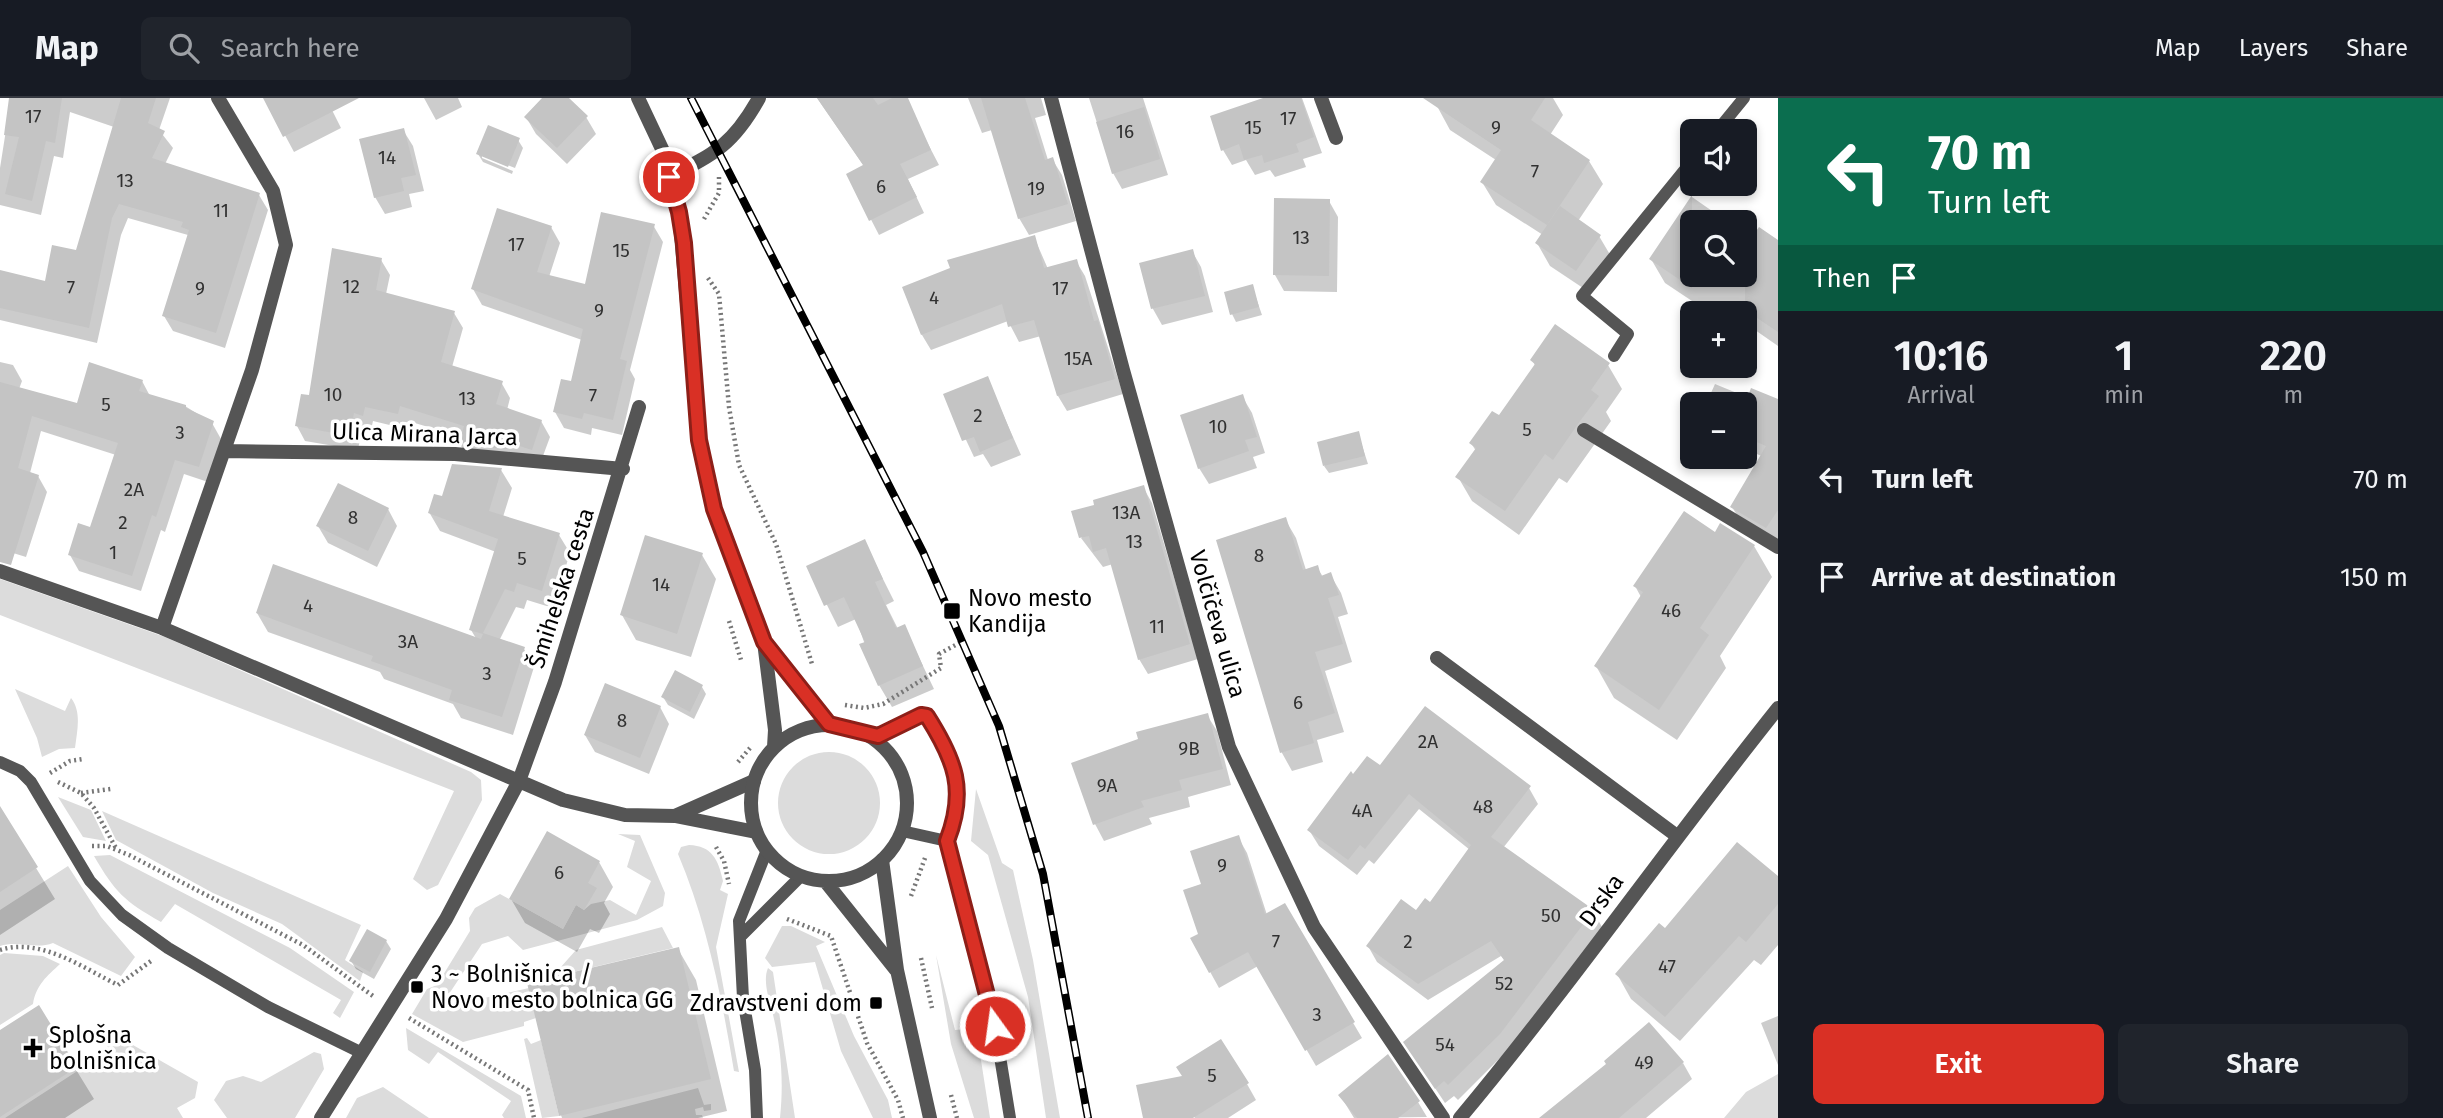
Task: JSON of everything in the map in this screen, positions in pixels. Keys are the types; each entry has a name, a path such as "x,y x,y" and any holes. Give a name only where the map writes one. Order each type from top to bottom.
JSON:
{"street":[{"path":"162,628 252,370 286,245 273,191 218,98"},
{"path":"638,98 663,151 679,212 684,243 699,440 714,509 764,642 775,730 774,747"},
{"path":"669,177 719,151 748,118 759,98"},
{"name":"Volčičeva ulica","path":"1051,98 1123,370 1229,747 1314,927 1443,1118"},
{"path":"1321,98 1336,138"},
{"name":"Šmihelska cesta","path":"320,1118 446,919 519,781 623,469 639,407"},
{"path":"1584,430 1778,547"},
{"name":"Ulica Mirana Jarca","path":"224,451 455,454 623,469"},
{"path":"0,571 162,628 563,800 625,815 675,816 756,832"},
{"path":"764,642 829,724"},
{"path":"1437,659 1676,836"},
{"name":"Drska","path":"1460,1118 1541,1021 1676,836 1778,708"},
{"path":"829,724 850,727 869,736 886,749 899,767 906,788 907,810 902,831 882,860 861,874 825,881 801,876 782,866 767,850 756,832 751,806 754,781 774,747 799,731 829,724"},
{"path":"675,816 754,781"},
{"path":"882,860 897,970 930,1118"},
{"path":"825,881 897,970"}],"lane":[{"path":"1727,119 1744,98"},
{"path":"1614,356 1628,334 1582,296 1680,176"},
{"path":"869,736 878,736 921,715 927,716 950,755 956,778 957,816 947,841 995,1026 1010,1118"},
{"path":"0,762 20,771 31,782 90,881 122,915 169,948 268,1007 362,1053"},
{"path":"902,831 947,841"},
{"path":"757,1118 755,1070 743,998 739,921 767,850"},
{"path":"740,937 801,876"}],"path":[{"path":"704,219 719,194 719,171"},
{"path":"719,294 729,407 739,465 776,544 816,674"},
{"path":"839,701 864,708 898,696 941,668 939,654 961,642"},
{"path":"729,768 748,752 752,744"},
{"path":"83,759 70,761 48,775 80,793 94,808 117,850"},
{"path":"80,793 111,789"},
{"path":"713,844 724,861 729,886"},
{"path":"72,854 90,846 117,850 303,946 373,996"},
{"path":"908,904 923,863"},
{"path":"782,918 831,936 867,1044 898,1100 903,1118"},
{"path":"0,950 21,947 54,954 118,985 169,948"},
{"path":"920,954 934,1021"},
{"path":"408,1017 527,1090 534,1118"},
{"path":"949,1084 957,1118"}],"shaded area":[{"path":"0,579 165,637 471,772 481,780 482,800 438,885 427,890 413,879 454,791 0,615"},
{"path":"15,689 65,711 71,698 78,715 75,748 59,749 42,757 37,738"},
{"path":"829,752 858,760 872,774 880,803 872,832 858,846 829,854 800,846 786,832 778,803 786,774 800,760"},
{"path":"976,789 1002,863 1013,870 1033,960 1060,1118 1046,1118 1028,997 988,855 971,841"},
{"path":"58,797 91,810 106,841 83,837"},
{"path":"102,811 361,925 345,960 363,972 360,981 282,924 213,893 116,840"},
{"path":"618,834 640,835 665,893 663,906 637,920 523,950 508,936 482,944 449,994 453,1005 529,988 536,1018 524,1022 524,1026 463,1042 412,1014 427,989 437,985 470,931 469,918 475,908 500,894 563,929 576,905 584,910 591,904 610,900 636,915 651,881 627,867 635,841"},
{"path":"689,845 703,848 713,855 723,881 720,890 728,894 716,947 739,1072 734,1071 719,989 705,934 678,854 681,847"},
{"path":"110,855 290,948 354,992 340,1018 333,1013 341,1000 175,904 161,922 138,908 121,895 94,856"},
{"path":"68,866 101,917 135,957 121,976 53,943 40,946 0,946 0,910"},
{"path":"782,926 791,926 825,942 816,946 854,1036 888,1100 892,1118 873,1118 841,1051 815,962 772,967 765,958"},
{"path":"662,927 673,948 552,977 576,950"},
{"path":"0,955 43,956 60,964 39,986 33,1004 0,1025"},
{"path":"936,955 955,1030 976,1028 990,1118 974,1118 951,1044"},
{"path":"768,968 773,972 795,1118 780,1118 781,1062 766,988"},
{"path":"406,1028 521,1096 526,1118 504,1118 502,1115 511,1101 438,1052 429,1064 408,1050"},
{"path":"110,1032 198,1082 195,1098 177,1108 183,1118 5,1118 79,1070 100,1062 106,1053"},
{"path":"527,1038 531,1044 541,1040 559,1116 542,1118 524,1039"},
{"path":"314,1052 321,1054 324,1069 295,1118 227,1118 214,1100 226,1081 243,1076 261,1082"},
{"path":"1778,1074 1778,1118 1724,1118 1746,1092"},
{"path":"383,1087 429,1118 346,1118 357,1098"},
{"path":"698,1088 704,1105 711,1104 711,1110 704,1111 703,1107 695,1109 696,1115 702,1115 703,1118 582,1118"}],"building":[{"path":"9,98 62,98 55,143 46,141 32,201 5,194 19,137 4,135"},
{"path":"121,98 156,98 148,123 165,131 152,158 260,193 216,333 162,316 189,230 181,227 183,222 119,204 112,218 89,328 0,308 0,270 45,281 52,245 76,250"},
{"path":"263,98 359,98 283,137"},
{"path":"542,98 569,98 588,116 557,148 524,117"},
{"path":"817,98 873,98 878,105 892,98 908,98 931,150 900,164 917,197 869,221 846,174 863,165"},
{"path":"981,98 1025,98 1045,160 1053,157 1068,204 1018,219"},
{"path":"1263,98 1301,98 1314,137 1296,144 1299,152 1264,163 1262,155 1244,160 1239,144 1221,151 1210,116"},
{"path":"1423,98 1545,98 1531,120 1590,160 1547,225 1480,182 1501,150"},
{"path":"1144,107 1160,159 1112,174 1096,122"},
{"path":"488,125 520,138 508,167 476,154"},
{"path":"404,128 416,175 401,178 404,191 374,198 359,139"},
{"path":"1691,196 1692,196 1692,210 1682,210"},
{"path":"1274,198 1330,199 1329,276 1273,275"},
{"path":"1560,206 1601,235 1576,271 1535,243"},
{"path":"497,208 552,226 537,272 585,284 601,212 655,224 620,359 627,361 613,420 584,413 582,419 553,412 561,379 571,381 583,329 471,289"},
{"path":"1680,213 1680,280 1649,259"},
{"path":"1759,227 1778,240 1778,332 1757,318 1757,301 1745,301 1745,287 1757,287"},
{"path":"1035,235 1044,268 1077,259 1094,321 1098,320 1115,379 1057,396 1034,320 1008,327 1002,304 921,335 902,287 950,268 947,260"},
{"path":"332,248 382,258 376,290 455,311 441,362 503,381 496,404 542,420 532,450 510,443 508,449 458,445 464,426 400,406 398,414 365,407 363,416 354,413 350,436 295,426 301,394 309,395"},
{"path":"1193,249 1205,296 1151,309 1139,263"},
{"path":"1253,284 1259,307 1230,315 1224,292"},
{"path":"1555,324 1610,363 1591,390 1599,396 1553,460 1545,454 1505,511 1455,477 1476,448 1469,443 1492,411 1499,415 1535,364 1530,360"},
{"path":"89,362 143,380 139,391 186,405 186,408 214,421 199,467 175,460 156,517 152,515 132,576 68,555 78,523 90,527 118,443 32,416 18,468 39,475 11,565 0,562 0,382 77,403"},
{"path":"988,376 1013,438 980,452 974,437 962,441 943,394"},
{"path":"1751,388 1778,399 1778,510 1766,528 1730,507 1752,469 1757,469 1757,461 1766,446 1757,442 1757,392 1750,392"},
{"path":"1243,394 1257,437 1245,440 1249,451 1198,469 1180,415"},
{"path":"1359,431 1365,456 1323,466 1317,442"},
{"path":"452,464 502,468 489,511 560,533 542,591 517,583 514,592 505,589 483,633 525,647 502,717 449,700 452,690 371,661 373,656 256,613 273,564 481,639 483,634 469,630 498,539 428,513 434,494 442,496"},
{"path":"338,483 389,508 368,551 316,526"},
{"path":"1144,485 1190,644 1138,660 1106,548 1093,552 1089,536 1079,538 1071,511 1094,505 1093,500"},
{"path":"1684,511 1715,532 1720,523 1755,545 1700,628 1709,635 1659,710 1594,666 1643,592 1633,586"},
{"path":"1286,517 1303,570 1318,565 1321,576 1331,572 1339,595 1328,598 1343,644 1315,652 1335,713 1308,722 1314,743 1280,753 1216,540"},
{"path":"645,535 703,553 677,634 620,615"},
{"path":"865,539 883,579 875,582 896,628 905,624 923,666 878,686 859,644 865,642 844,597 824,606 806,566"},
{"path":"675,670 703,685 690,712 661,697"},
{"path":"605,683 661,706 640,758 584,735"},
{"path":"1425,706 1531,786 1491,837 1594,910 1500,1034 1448,1085 1444,1081 1435,1089 1403,1042 1504,960 1491,941 1418,984 1366,946 1401,899 1416,910 1425,898 1430,902 1471,845 1409,794 1365,849 1360,845 1348,860 1307,830 1351,771 1353,774 1367,756 1380,765"},
{"path":"1208,713 1223,769 1179,780 1182,790 1141,801 1144,807 1093,825 1071,763 1138,739 1136,732"},
{"path":"0,806 38,867 0,892"},
{"path":"547,831 600,861 588,883 597,888 584,910 576,905 563,929 509,899"},
{"path":"1239,835 1265,914 1285,903 1355,1022 1305,1051 1248,952 1209,973 1190,938 1198,934 1183,890 1201,884 1190,851"},
{"path":"1737,842 1778,876 1778,904 1746,942 1739,936 1665,1017 1615,974 1659,923 1665,928"},
{"path":"367,929 387,940 370,972 349,961"},
{"path":"679,947 711,1079 559,1116 527,983"},
{"name":"Splošna bolnišnica","path":"39,1005 77,1067 0,1117 0,1030"},
{"path":"1649,1022 1684,1062 1619,1118 1539,1118 1606,1064 1604,1061"},
{"path":"1221,1039 1249,1083 1193,1118 1143,1118 1136,1085 1182,1076 1176,1067"},
{"path":"1388,1054 1420,1101 1398,1118 1357,1118 1338,1095"}],"railway":[{"path":"691,98 923,552 999,726 1043,874 1088,1118"}],"place":[{"name":"Novo mesto Kandija","path":"952,611"},
{"name":"3 ~ Bolnišnica / Novo mesto bolnica GG","path":"417,987"},
{"name":"Zdravstveni dom","path":"876,1003"},
{"name":"Splošna bolnišnica","path":"33,1048"}],"route":[{"path":"669,177 684,243 688,331 699,440 714,509 764,642 829,724 850,727 869,736 878,736 921,715 927,716 942,739 950,755 958,796 957,816 947,841 995,1026"}]}
